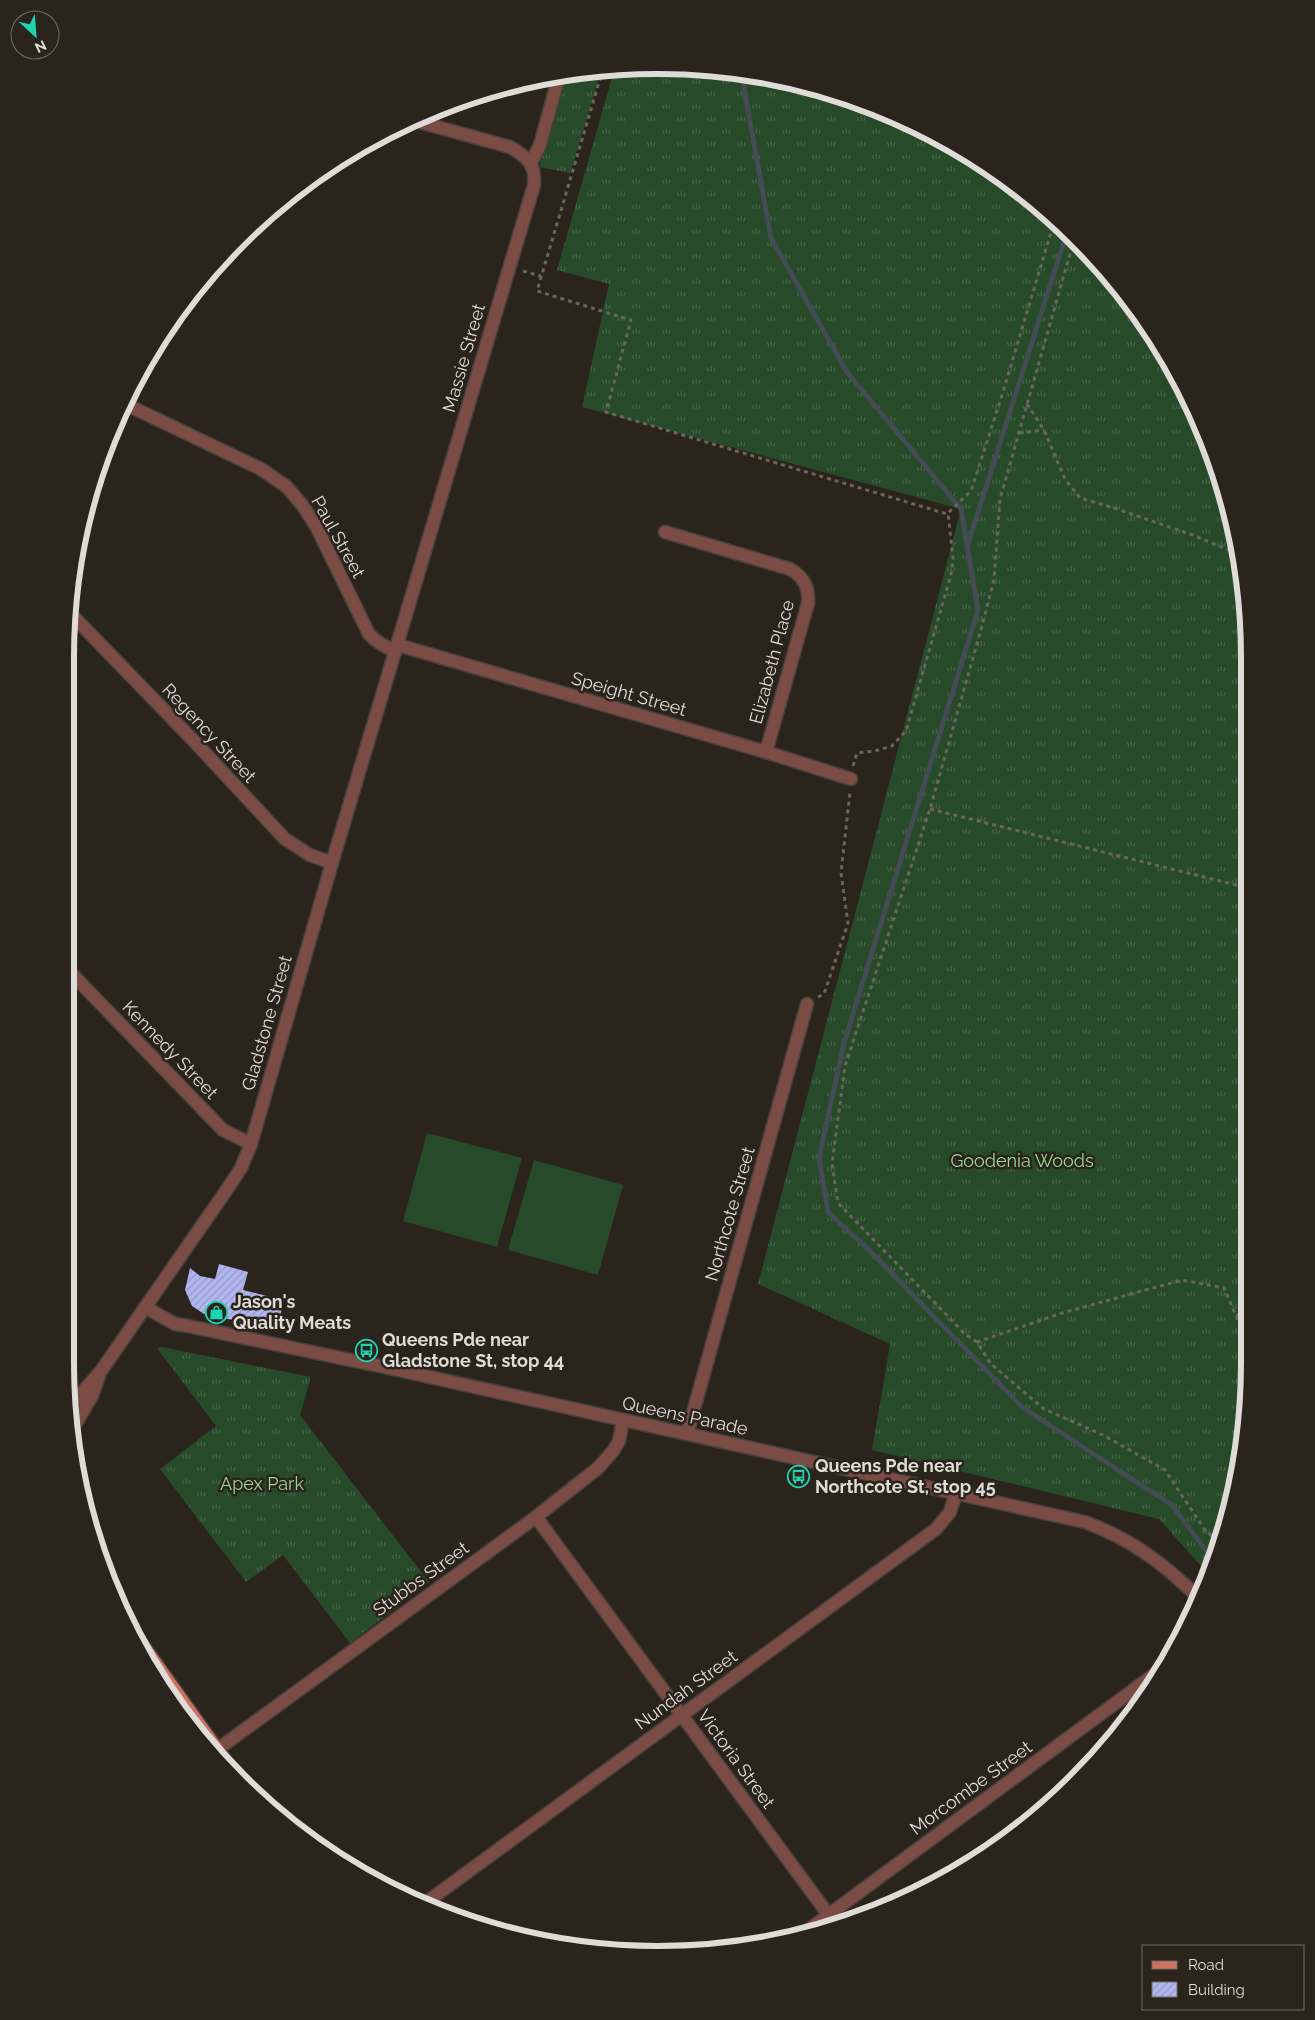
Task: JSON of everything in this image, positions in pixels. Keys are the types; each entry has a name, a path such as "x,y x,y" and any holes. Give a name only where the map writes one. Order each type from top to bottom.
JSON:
{"main road":[{"path":"165,1676 204,1730"}],"street":[{"name":"Massie Street","path":"397,648 534,185 535,174 531,163 540,145 557,83"},
{"path":"423,123 510,147 524,155 531,163"},
{"name":"Paul Street","path":"131,407 261,469 287,487 303,506 316,526 370,634 376,641 397,648"},
{"name":"Elizabeth Place","path":"665,532 790,569 799,574 806,584 808,603 766,752"},
{"name":"Regency Street","path":"75,618 192,739 285,839 310,855 332,862"},
{"name":"Speight Street","path":"397,648 766,752 851,779"},
{"name":"Gladstone Street","path":"75,1400 101,1371 241,1168 251,1144 332,862 397,648"},
{"name":"Kennedy Street","path":"74,976 223,1130 251,1144"},
{"name":"Northcote Street","path":"687,1434 807,1004"},
{"name":"Queens Parade","path":"145,1307 175,1324 408,1372 1077,1520 1113,1532 1158,1562 1194,1593"},
{"name":"Gladstone Street","path":"77,1421 92,1396 101,1371"},
{"name":"Stubbs Street","path":"220,1748 536,1517 598,1468 616,1446 623,1420"},
{"name":"Nundah Street","path":"430,1900 936,1529 950,1512 956,1494"},
{"name":"Victoria Street","path":"536,1517 831,1919"},
{"name":"Morcombe Street","path":"834,1918 1147,1680"}],"path":[{"path":"601,77 537,291 631,320 606,412 947,514"},
{"path":"947,514 971,492 1052,229"},
{"path":"1072,247 1000,499 994,578 930,809 845,1066 832,1164 838,1204 965,1334 977,1342 991,1364 1044,1409 1103,1435 1165,1470 1205,1530 1214,1538"},
{"path":"509,268 541,276"},
{"path":"1027,403 1044,430 1065,478 1080,498 1193,535 1231,551"},
{"path":"1019,433 1044,430"},
{"path":"807,1004 824,994 848,923 841,874 851,779 857,754 892,746 906,731 952,570 953,558 947,514"},
{"path":"930,809 1241,886"},
{"path":"977,1342 1062,1313 1182,1280 1224,1288 1241,1328"},
{"path":"1236,1316 1241,1313"}],"green space":[{"name":"Goodenia Woods","path":"696,75 771,85 809,94 881,118 949,152 1013,194 1070,245 1121,302 1143,333 1181,399 1197,434 1210,470 1230,544 1240,619 1241,658 1240,1401 1230,1476 1221,1514 1203,1569 1159,1519 872,1450 890,1344 758,1284 961,509 582,407 609,284 557,270 613,76"},
{"path":"600,77 570,173 539,167 563,82"},
{"path":"427,1133 522,1158 497,1247 403,1221"},
{"path":"534,1160 623,1185 598,1275 508,1250"},
{"name":"Apex Park","path":"162,1347 311,1377 300,1415 429,1582 350,1643 283,1555 246,1582 160,1469 216,1426 157,1348"}],"building":[{"path":"219,1264 248,1272 243,1290 284,1300 277,1329 204,1314 192,1306 185,1290 190,1268 200,1276 215,1279"}],"waterway":[{"path":"743,80 771,238 847,372 961,509 978,610 844,1043 819,1158 828,1212 871,1252 1023,1408 1172,1505 1209,1554"},
{"path":"968,544 1064,240"}],"place":[{"name":"Jason's Quality Meats","path":"217,1312"},
{"name":"Queens Pde near Gladstone St, stop 44","path":"366,1350"},
{"name":"Queens Pde near Northcote St, stop 45","path":"799,1476"}]}
